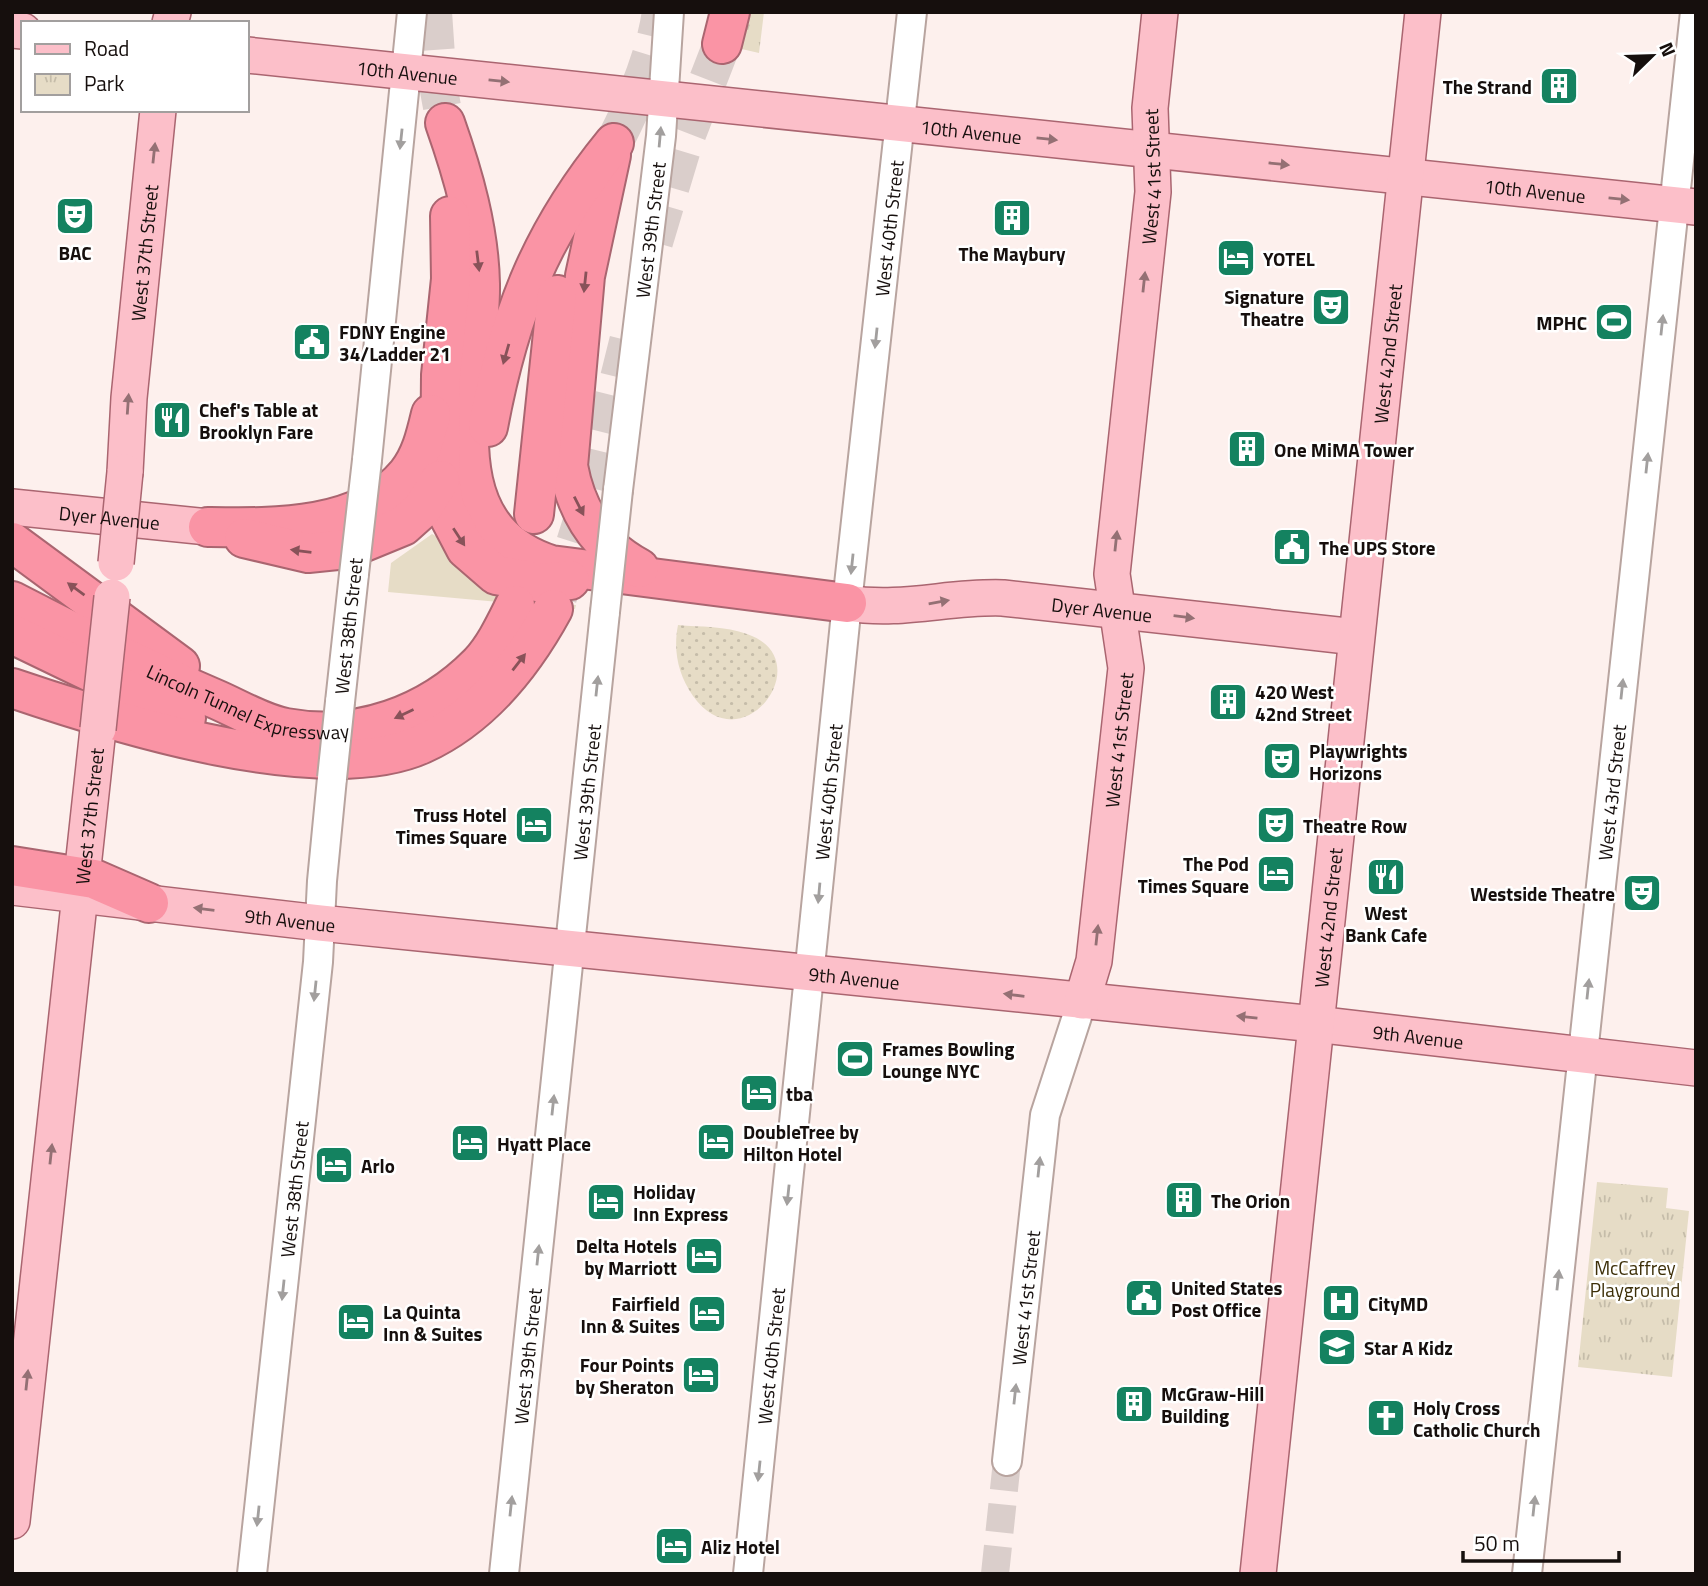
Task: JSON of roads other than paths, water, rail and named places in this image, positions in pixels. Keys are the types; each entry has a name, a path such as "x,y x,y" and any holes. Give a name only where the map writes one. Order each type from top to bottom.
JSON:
{"highway":[{"path":"620,575 543,583 496,575 466,550 453,529 440,480 441,375 452,256 444,124 465,187 480,282 467,435 474,486 492,524 521,551 551,565 847,603"},
{"path":"614,143 579,186 525,285 493,399 486,448 494,487 506,512 523,532 549,548 620,575"},
{"path":"534,514 561,268 614,143"},
{"path":"614,143 587,265 568,466 574,495 588,523 624,560 664,581"},
{"path":"208,527 244,528 331,519 377,498 404,477 416,459 441,375"},
{"path":"208,527 264,544 308,553 348,549 403,526 422,509 440,480"},
{"path":"12,542 228,705"},
{"name":"Lincoln Tunnel Expressway","path":"12,601 160,675 228,705 283,727 319,732 350,731 386,722 454,686 481,663"},
{"name":"Lincoln Tunnel Expressway","path":"386,753 427,731 447,716 467,692 515,605"},
{"name":"Lincoln Tunnel Expressway","path":"12,688 217,748 345,759 419,746 443,734 474,710 522,659 553,609"},
{"path":"12,634 161,708 286,754"},
{"path":"12,866 80,885 111,884 149,902"}],"main road":[{"name":"West 41st Street","path":"1082,1001 1094,961 1126,668 1112,574 1154,190 1150,108 1160,12"},
{"name":"West 42nd Street","path":"1258,1574 1423,12"},
{"name":"10th Avenue","path":"248,55 1685,206"},
{"name":"West 37th Street","path":"12,1521 99,729 158,112"},
{"name":"Dyer Avenue","path":"12,507 208,527"},
{"name":"Dyer Avenue","path":"847,603 893,607 966,597 1116,609 1356,637"},
{"path":"12,887 80,885"},
{"name":"9th Avenue","path":"149,902 567,949 811,971 1315,1024 1696,1068"}],"street":[{"name":"West 38th Street","path":"252,1574 412,12"},
{"name":"West 39th Street","path":"504,1574 567,949 663,99 668,12"},
{"name":"West 40th Street","path":"748,1574 847,603 912,12"},
{"name":"West 43rd Street","path":"1527,1574 1582,1056 1685,206 1695,12"},
{"name":"West 41st Street","path":"1007,1461 1045,1115 1082,1001"}],"tunnel":[{"path":"433,12 438,85 445,123"},
{"path":"614,143 643,79 661,12"},
{"path":"654,242 684,142 722,44"},
{"path":"558,597 589,499 629,338"},
{"path":"995,1574 1007,1461"}],"place":[{"name":"The Strand","path":"1559,86"},
{"name":"BAC","path":"75,216"},
{"name":"The Maybury","path":"1012,218"},
{"name":"YOTEL","path":"1236,258"},
{"name":"Signature Theatre","path":"1331,307"},
{"name":"MPHC","path":"1614,322"},
{"name":"FDNY Engine 34/Ladder 21","path":"312,342"},
{"name":"Chef's Table at Brooklyn Fare","path":"172,420"},
{"name":"One MiMA Tower","path":"1247,449"},
{"name":"The UPS Store","path":"1292,547"},
{"name":"420 West 42nd Street","path":"1228,702"},
{"name":"Playwrights Horizons","path":"1282,761"},
{"name":"Truss Hotel Times Square","path":"534,825"},
{"name":"Theatre Row","path":"1276,825"},
{"name":"The Pod Times Square","path":"1276,874"},
{"name":"West Bank Cafe","path":"1386,877"},
{"name":"Westside Theatre","path":"1642,893"},
{"name":"Frames Bowling Lounge NYC","path":"855,1059"},
{"name":"tba","path":"759,1093"},
{"name":"DoubleTree by Hilton Hotel","path":"716,1142"},
{"name":"Hyatt Place","path":"470,1143"},
{"name":"Arlo","path":"334,1165"},
{"name":"The Orion","path":"1184,1200"},
{"name":"Holiday Inn Express","path":"606,1202"},
{"name":"Delta Hotels by Marriott","path":"704,1256"},
{"name":"United States Post Office","path":"1144,1298"},
{"name":"CityMD","path":"1341,1303"},
{"name":"Fairfield Inn & Suites","path":"707,1314"},
{"name":"La Quinta Inn & Suites","path":"356,1322"},
{"name":"Star A Kidz","path":"1337,1347"},
{"name":"Four Points by Sheraton","path":"701,1375"},
{"name":"McGraw-Hill Building","path":"1134,1404"},
{"name":"Holy Cross Catholic Church","path":"1386,1418"},
{"name":"Aliz Hotel","path":"674,1546"}],"park label":[{"name":"McCaffrey Playground","path":"1635,1278"}]}
